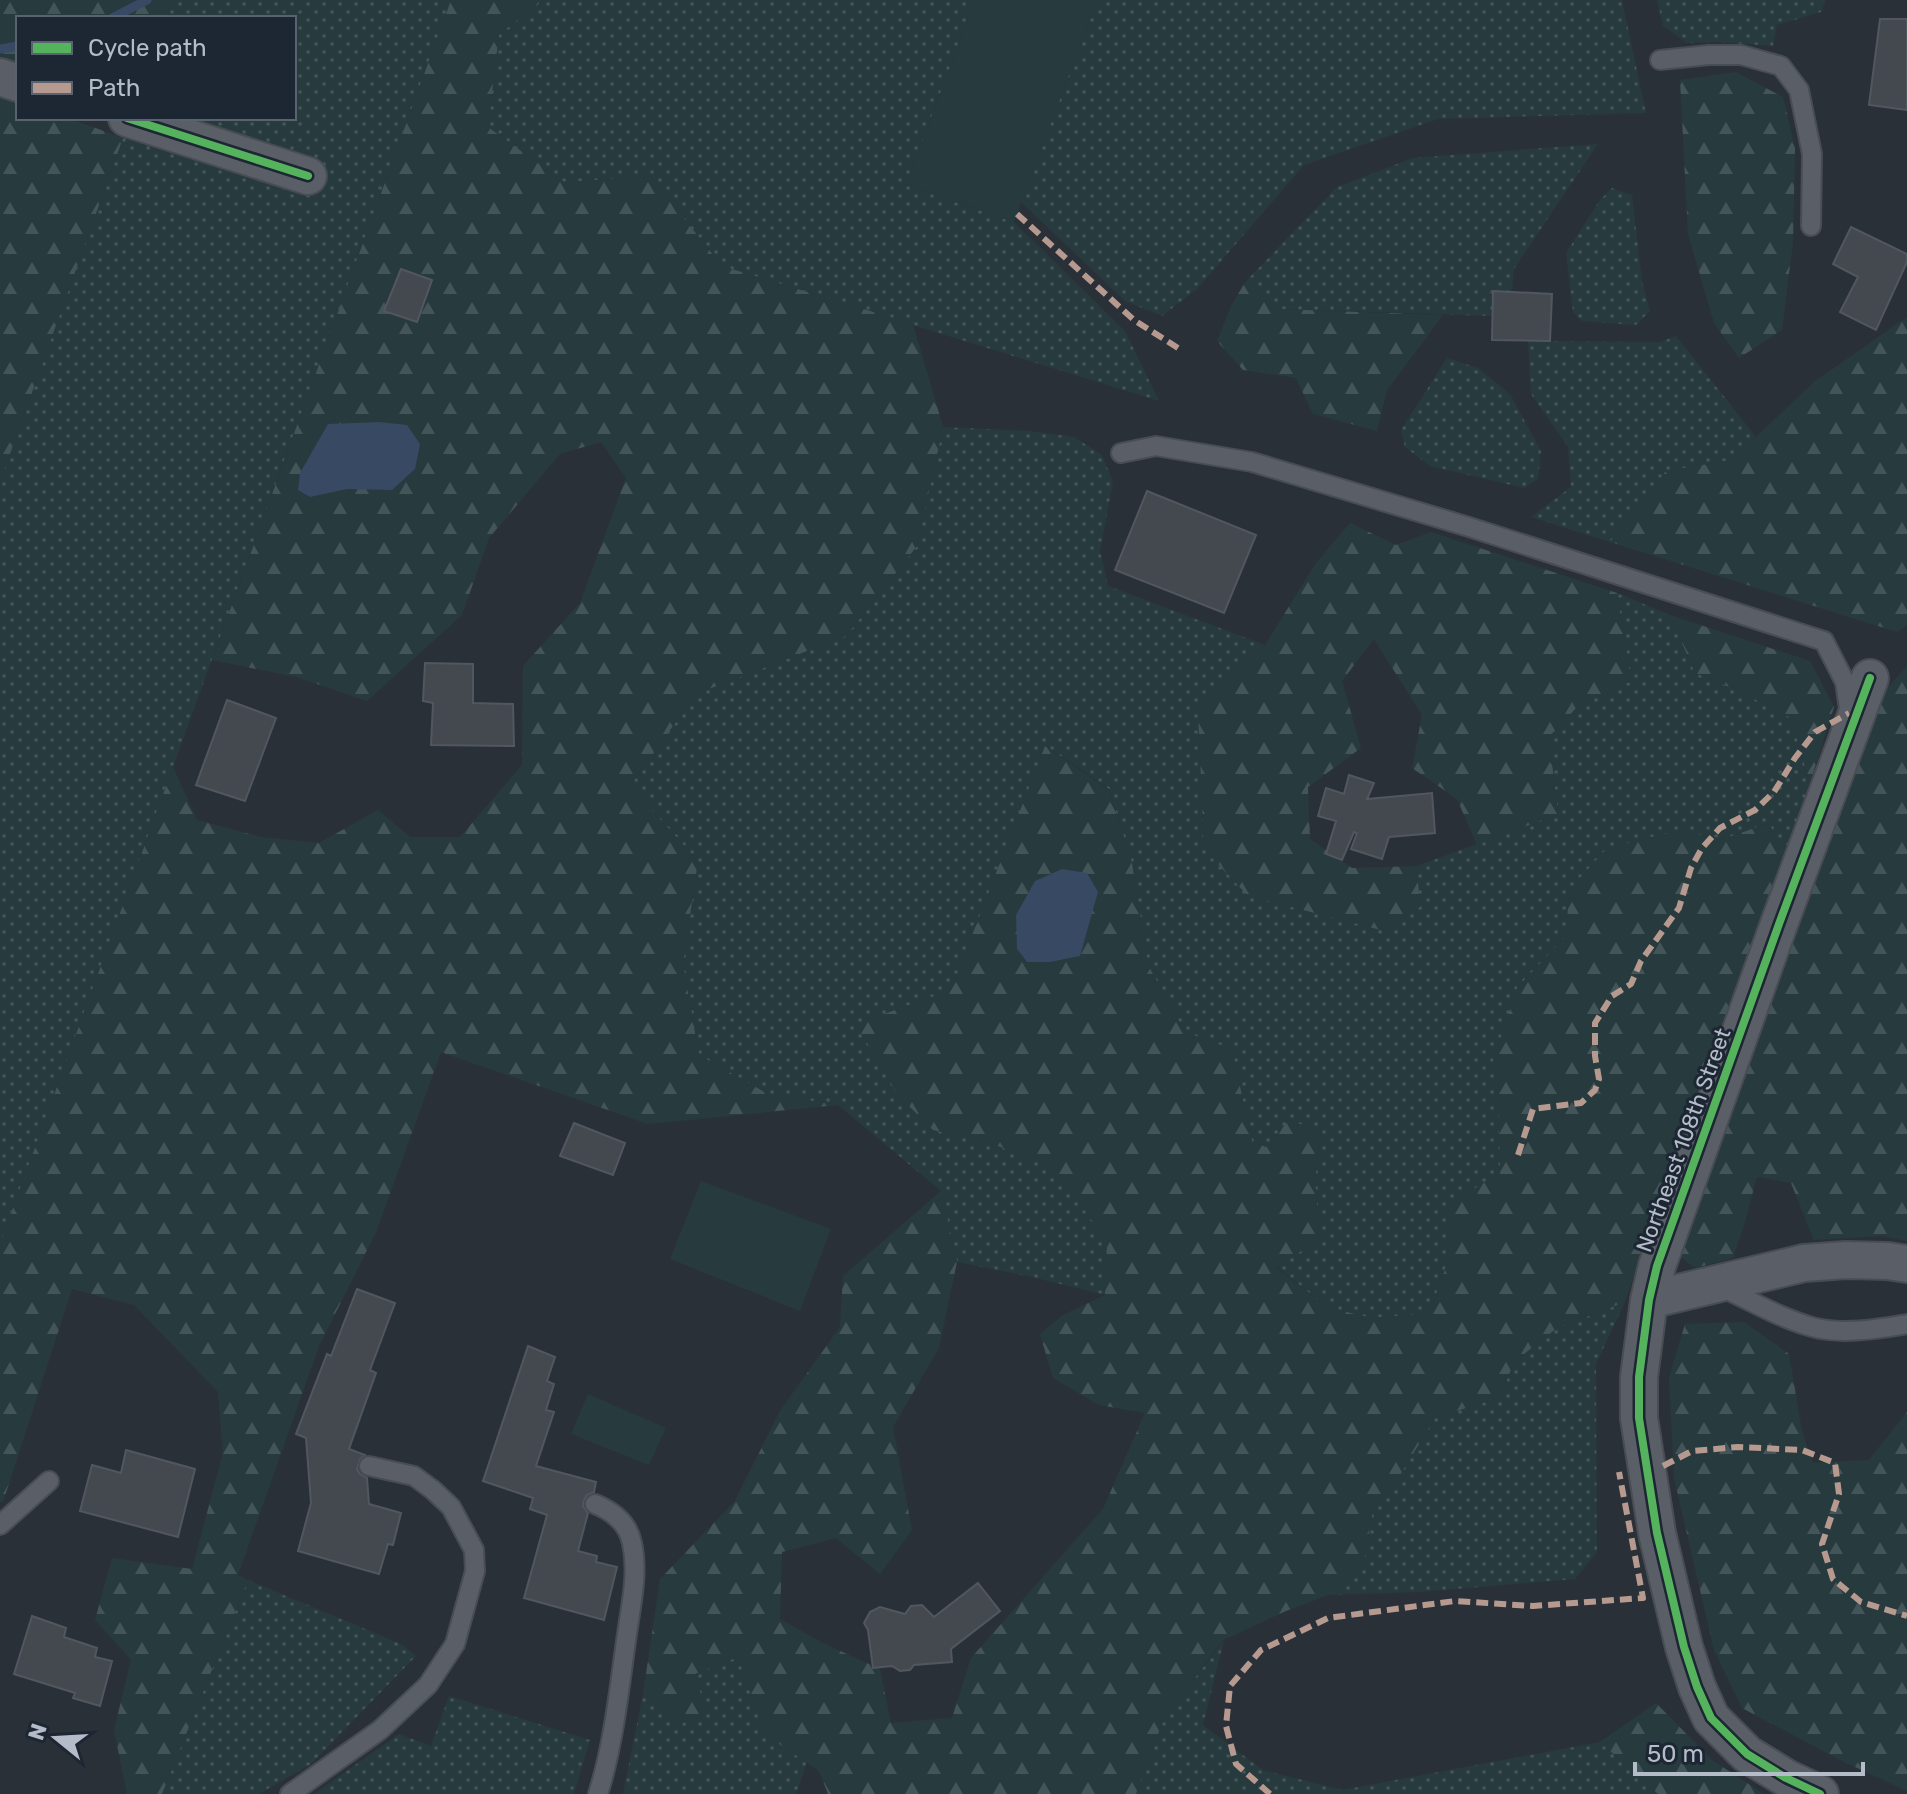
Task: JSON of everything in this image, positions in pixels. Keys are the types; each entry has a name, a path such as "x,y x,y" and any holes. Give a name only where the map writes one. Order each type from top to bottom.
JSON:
{"street":[{"path":"133,120 308,176"},
{"name":"Northeast 108th Street","path":"1820,1794 1747,1754 1711,1718 1697,1687 1664,1569 1650,1496 1639,1418 1639,1377 1649,1300 1662,1251 1870,678"},
{"path":"1649,1300 1804,1263 1874,1260 1907,1264"}],"lane":[{"path":"1660,60 1741,55 1781,66 1799,90 1812,154 1811,226"},
{"path":"1121,453 1156,446 1252,462 1484,532 1824,641 1845,682 1852,727"},
{"path":"1717,1284 1814,1328 1847,1331 1907,1324"},
{"path":"290,1794 380,1730 428,1685 455,1644 475,1571 474,1550 451,1507 414,1476 369,1466"},
{"path":"0,1525 49,1481"},
{"path":"595,1504 609,1510 623,1523 632,1540 635,1573 619,1694 598,1794"}],"green space":[{"path":"0,0 173,0 167,16 16,16 16,68 0,63"},
{"path":"173,0 451,0 0,1244 0,482 129,120 296,120 296,16 167,16"},
{"path":"451,0 544,0 499,34 488,127 564,182 651,177 722,266 913,324 943,427 917,546 846,636 696,694 630,786 698,861 683,964 699,1055 768,1094 838,1105 648,1124 441,1052 377,1230 319,1346 238,1575 248,1580 162,1794 127,1794 114,1730 131,1660 95,1620 112,1558 192,1569 223,1453 218,1392 134,1305 72,1289 4,1499 0,1503 0,1244 173,767 197,820 261,837 319,843 378,810 410,837 460,837 522,765 523,666 580,603 626,478 601,442 560,454 489,538 462,615 367,701 296,677 212,660"},
{"path":"544,0 975,0 906,185 1014,222 1125,331 1159,401 722,266 651,177 564,182 488,127 499,34"},
{"path":"975,0 1097,0 1014,222 906,185"},
{"path":"1097,0 1622,0 1646,113 1438,119 1304,165 1197,289 1162,316 1125,301 1021,202"},
{"path":"1657,0 1826,0 1821,12 1777,25 1773,46 1687,43 1663,26"},
{"path":"1736,72 1783,97 1795,148 1793,242 1782,330 1739,358 1714,323 1688,234 1680,80"},
{"path":"0,94 16,99 16,120 74,120 123,138 0,482"},
{"path":"1598,144 1514,269 1512,291 1494,291 1492,316 1278,309 1246,281 1337,187 1413,158"},
{"path":"1612,188 1632,195 1642,281 1650,311 1636,325 1582,321 1573,312 1566,253 1600,200"},
{"path":"1246,281 1278,309 1443,315 1387,390 1377,431 1313,414 1296,378 1243,370 1217,341 1232,304"},
{"path":"1907,317 1907,625 1897,632 1610,542 1666,471 1732,460 1814,382"},
{"path":"1676,336 1756,437 1732,460 1666,471 1610,542 1531,517 1571,487 1568,447 1531,394 1528,341 1660,342"},
{"path":"1447,358 1478,368 1510,394 1541,451 1538,479 1524,488 1430,466 1405,447 1401,430"},
{"path":"943,427 1029,431 1074,437 1102,455 1113,482 1100,551 1108,586 1265,645 1198,712 1204,849 1420,907 1417,866 1558,814 1549,737 1578,706 1631,681 1617,593 1670,615 1695,673 1791,718 1810,783 1787,850 1767,823 1724,839 1676,831 1569,890 1566,936 1517,988 1499,1120 1501,1174 1449,1203 1448,1261 1429,1314 1371,1318 1327,1307 1276,1266 1319,1240 1315,1180 1321,1129 1265,1147 1252,1142 1232,1050 1185,1032 1148,965 1132,863 1109,789 1046,746 951,990 933,1130 998,1146 1056,1169 1107,1242 1105,1295 957,1262 941,1191 838,1105 768,1094 699,1055 683,964 698,861 630,786 696,694 846,636 917,546"},
{"path":"1350,523 1396,545 1431,532 1617,593 1631,681 1578,706 1549,737 1558,814 1477,845 1457,799 1412,768 1422,715 1374,639 1342,681 1361,748 1308,787 1310,839 1352,868 1417,866 1420,907 1381,930 1248,896 1204,849 1198,712 1265,645 1316,563"},
{"path":"1670,615 1810,661 1834,707 1810,783 1791,718 1695,673"},
{"path":"1907,666 1907,1241 1882,1236 1814,1240 1791,1183 1757,1177 1733,1258 1695,1268 1679,1256 1872,705"},
{"path":"1045,746 1109,790 1132,863 1148,965 1185,1032 1232,1049 1252,1142 1266,1147 1288,1121 1321,1129 1315,1180 1319,1240 1276,1267 1327,1307 1371,1318 1429,1314 1448,1261 1448,1203 1500,1174 1493,1061 1517,988 1566,936 1569,890 1607,848 1676,831 1724,839 1768,823 1787,850 1691,1109 1625,1302 1557,1328 1514,1362 1500,1397 1435,1418 1400,1475 1373,1509 1364,1563 1328,1595 1223,1640 1164,1718 1136,1794 828,1794 819,1771 766,1735 738,1657 695,1674 706,1712 679,1725 643,1694 660,1579 735,1501 780,1411 840,1327 843,1276 941,1191 957,1262 939,1348 893,1427 912,1530 880,1574 836,1538 782,1552 780,1619 880,1669 891,1723 952,1718 971,1658 1103,1509 1145,1413 1099,1405 1053,1378 1040,1334 1063,1315 1105,1295 1107,1242 1056,1169 998,1146 933,1130 897,1094 856,1024 951,990"},
{"path":"701,1181 831,1229 800,1311 670,1259"},
{"path":"1625,1302 1596,1364 1597,1552 1575,1579 1420,1592 1328,1595 1364,1563 1373,1509 1400,1475 1435,1418 1500,1397 1514,1362 1557,1328"},
{"path":"1744,1322 1789,1354 1802,1431 1813,1463 1869,1460 1907,1412 1907,1791 1842,1761 1742,1708 1714,1650 1674,1478 1669,1378 1685,1324"},
{"path":"588,1394 666,1428 649,1465 571,1434"},
{"path":"248,1580 401,1644 416,1656 311,1764 259,1794 162,1794"},
{"path":"1224,1640 1203,1725 1263,1770 1342,1790 1600,1742 1658,1794 1136,1794 1164,1718"},
{"path":"738,1657 766,1734 807,1762 796,1794 623,1794 643,1694 680,1725 695,1674"},
{"path":"449,1696 590,1740 574,1794 314,1794 399,1734 431,1746"},
{"path":"1656,1703 1712,1760 1764,1794 1658,1794 1600,1742"}],"water":[{"path":"379,422 407,425 420,444 415,469 392,490 347,489 310,497 298,490 300,473 328,424"},
{"path":"1062,869 1087,873 1098,892 1080,956 1050,962 1027,962 1017,949 1016,915 1035,881"}],"building":[{"path":"1880,19 1907,19 1907,110 1869,105"},
{"path":"1851,227 1907,254 1907,262 1876,330 1840,312 1858,277 1833,264"},
{"path":"401,269 432,280 417,322 384,311"},
{"path":"1493,291 1552,294 1550,341 1492,340"},
{"path":"1147,491 1256,535 1224,613 1115,570"},
{"path":"425,663 473,664 473,703 513,704 514,746 431,745 433,703 423,701"},
{"path":"227,700 276,718 245,801 196,785"},
{"path":"1349,775 1374,783 1367,799 1432,793 1435,833 1389,837 1382,859 1351,849 1357,833 1354,832 1342,860 1326,854 1336,821 1318,816 1326,788 1344,794"},
{"path":"574,1123 625,1143 613,1175 560,1156"},
{"path":"357,1289 395,1303 370,1370 376,1373 349,1449 365,1455 357,1469 367,1478 369,1504 401,1513 393,1545 388,1544 379,1574 298,1551 311,1503 306,1438 296,1434 327,1354 331,1356"},
{"path":"528,1346 555,1357 547,1381 554,1384 546,1410 554,1412 536,1466 596,1482 594,1492 584,1500 583,1506 588,1513 578,1551 597,1556 596,1562 617,1567 604,1620 524,1598 547,1515 530,1509 533,1498 483,1481"},
{"path":"126,1450 195,1469 178,1537 80,1511 92,1465 121,1473"},
{"path":"978,1583 1000,1611 951,1649 952,1662 914,1665 910,1670 900,1671 892,1666 873,1668 868,1630 864,1623 870,1612 880,1607 905,1614 911,1606 922,1605 934,1617"},
{"path":"32,1616 66,1628 64,1637 97,1648 95,1657 112,1661 100,1706 73,1698 75,1693 14,1674"}],"waterway":[{"path":"116,16 147,0"},
{"path":"0,49 16,46"}],"marked path":[{"path":"1017,214 1134,320 1178,348"},
{"path":"1518,1155 1533,1109 1581,1103 1595,1090 1599,1079 1595,1023 1612,996 1631,984 1641,961 1679,908 1691,868 1702,848 1720,828 1755,810 1774,792 1815,732 1849,713"},
{"path":"1663,1466 1692,1451 1738,1447 1802,1450 1835,1463 1839,1494 1822,1544 1833,1579 1861,1602 1907,1616"},
{"path":"1270,1794 1236,1764 1226,1726 1230,1686 1261,1650 1328,1618 1455,1601 1533,1606 1643,1598 1619,1472"}],"cycle path":[{"path":"133,120 308,176"},
{"path":"1820,1794 1747,1754 1711,1718 1697,1687 1684,1647 1657,1533 1639,1418 1639,1377 1649,1300 1657,1266 1870,678"}]}
